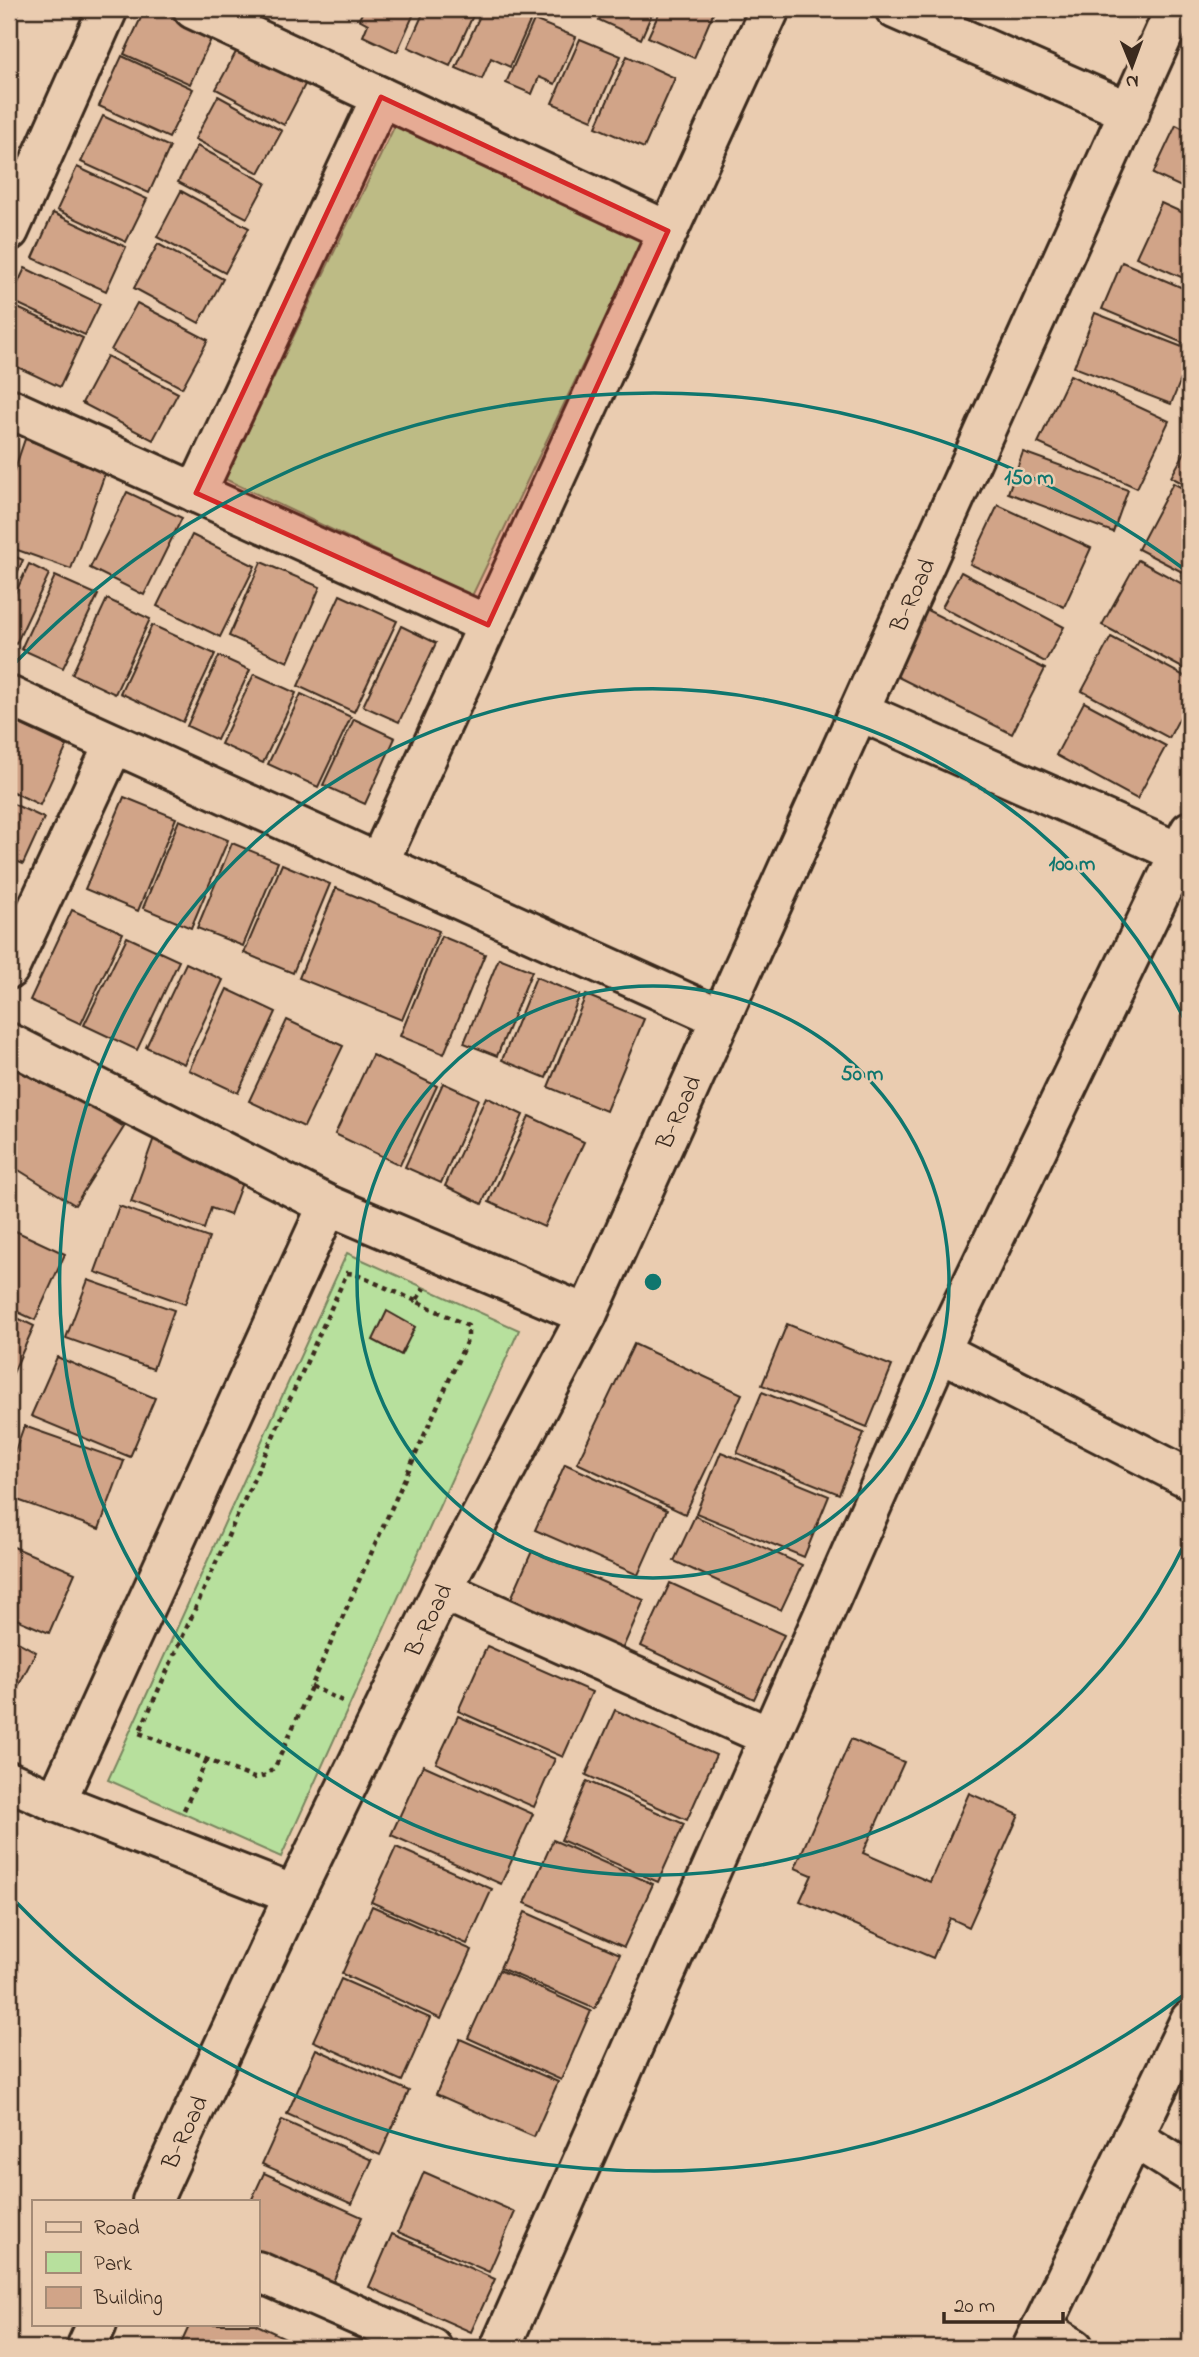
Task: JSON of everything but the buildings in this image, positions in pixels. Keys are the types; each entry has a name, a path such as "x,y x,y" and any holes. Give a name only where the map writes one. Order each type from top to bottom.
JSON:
{"street":[{"path":"9,231 108,9"},
{"path":"193,9 668,231"},
{"path":"379,862 770,9"},
{"path":"895,9 1130,112"},
{"name":"B-Road","path":"152,2200 294,1895 442,1590 587,1315 1175,9"},
{"path":"196,493 381,97"},
{"path":"9,408 488,625"},
{"path":"9,695 721,1018"},
{"path":"500,2348 940,1351 1185,842 859,712"},
{"path":"9,969 114,744"},
{"path":"9,1043 328,1205 587,1315"},
{"path":"56,1802 328,1205"},
{"path":"940,1351 1190,1479"},
{"path":"442,1590 770,1737"},
{"path":"9,1781 294,1895"},
{"path":"1074,2348 1037,2338 1190,2020"},
{"path":"1133,2137 1190,2173"},
{"path":"259,2272 432,2348"},
{"path":"86,2348 96,2326"}],"path":[{"path":"416,1301 442,1253"},
{"path":"347,1273 416,1301 468,1326 468,1338 276,1765 267,1775 254,1778 139,1733 347,1273"},
{"path":"169,1846 207,1759"}],"highlighted area":[{"path":"381,97 668,231 488,625 196,493"}],"green space":[{"path":"398,119 644,237 472,596 225,479"},
{"path":"347,1253 519,1330 281,1857 108,1780"}]}
